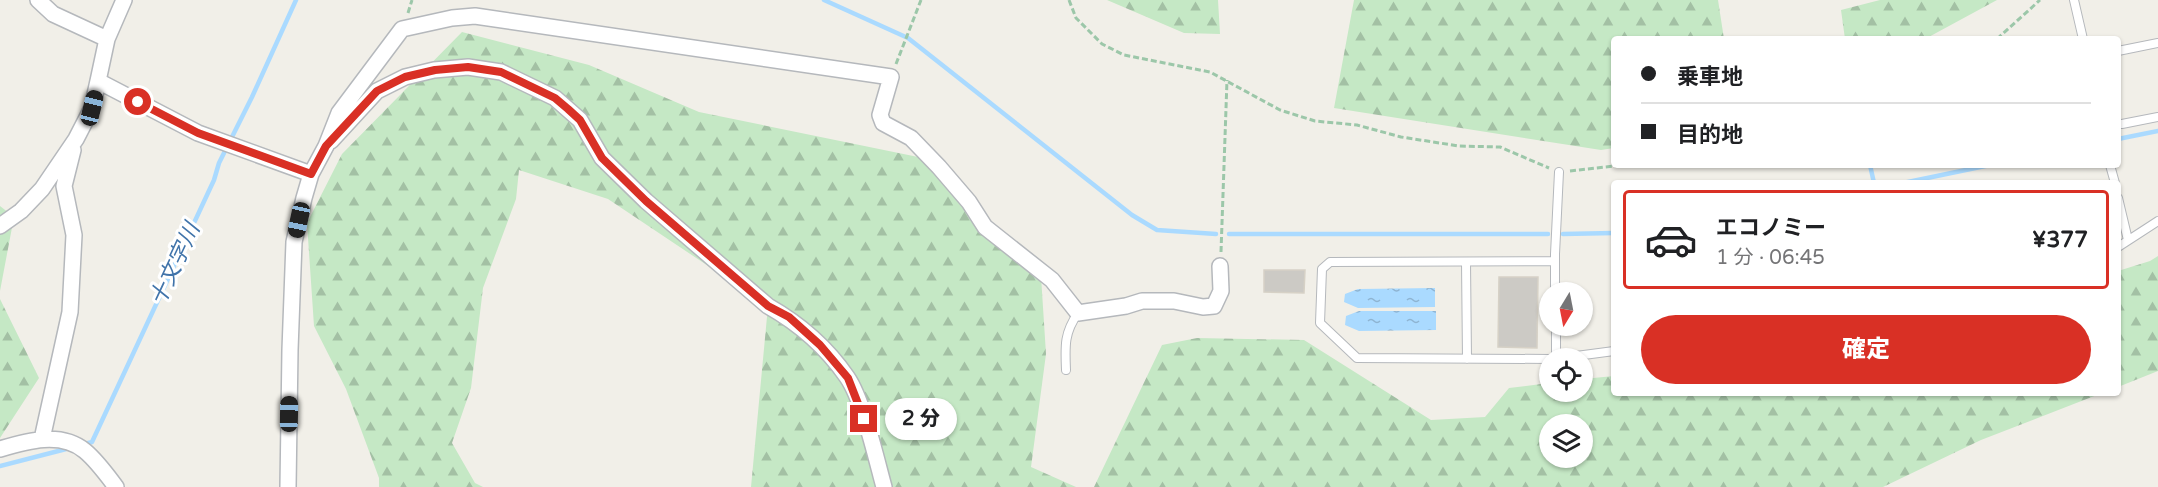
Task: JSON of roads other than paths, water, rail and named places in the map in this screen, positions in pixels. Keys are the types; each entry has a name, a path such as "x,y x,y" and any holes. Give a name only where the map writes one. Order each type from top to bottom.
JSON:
{"street":[{"path":"38,0 53,14 107,39"},
{"path":"0,226 21,211 42,189 76,139 92,108 107,39 124,0"},
{"path":"288,487 294,242 304,198 311,174 326,146 339,113 402,29 452,18 474,16 891,77 880,115 882,123 911,138 969,202 985,226 1052,280 1078,313 1126,306 1142,301 1174,301 1203,307 1214,306 1221,291 1220,266"},
{"path":"326,146 377,91 405,77 435,70 468,67 501,72 555,98 580,120 602,158 646,201 768,306 789,317 820,345 848,378 858,401 884,487"},
{"path":"98,81 198,133 311,174"},
{"path":"42,439 70,312 74,235 64,186 76,139"},
{"path":"0,450 42,439 77,446 87,453 116,487"}],"lane":[{"path":"2074,0 2082,36"},
{"path":"2121,50 2158,43"},
{"path":"2122,124 2158,117"},
{"path":"1556,282 1559,172"},
{"path":"2121,211 2128,240"},
{"path":"2121,245 2158,221"},
{"path":"1539,359 1357,358 1320,323 1322,269 1330,262 1555,261"},
{"path":"1466,262 1467,359"},
{"path":"1065,370 1065,344 1068,327 1078,313"},
{"path":"1593,354 1611,351"}],"water":[{"path":"1435,288 1435,307 1358,308 1344,302 1345,294 1358,289"},
{"path":"1359,311 1436,311 1436,330 1359,331 1345,325 1346,316"}],"waterway":[{"name":"十文字川","path":"81,445 92,442 296,0"},
{"path":"824,0 908,38 1132,215 1157,230 1216,234"},
{"path":"2121,138 2158,131"},
{"path":"1871,168 1873,180"},
{"path":"1918,180 1976,168"},
{"path":"1563,234 1611,233"},
{"path":"1229,234 1548,234"},
{"name":"十文字川","path":"0,466 70,448"}]}
